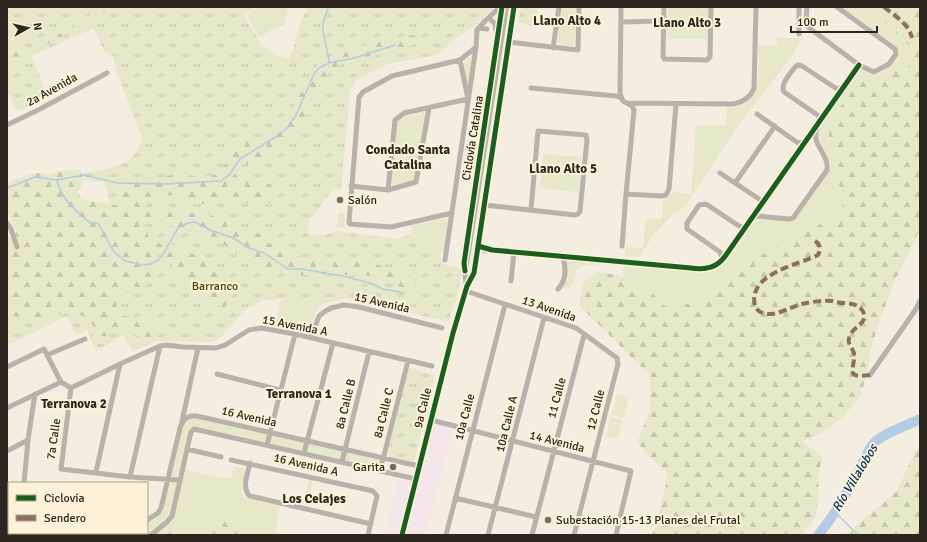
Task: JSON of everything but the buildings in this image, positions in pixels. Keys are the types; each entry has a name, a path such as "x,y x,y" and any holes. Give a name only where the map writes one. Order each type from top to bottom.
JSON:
{"street":[{"path":"445,260 476,47 477,30 500,7"},
{"path":"494,30 506,7"},
{"name":"9a Calle","path":"402,535 453,333 467,289 474,273 480,248 484,205 514,7"},
{"path":"553,48 559,7"},
{"path":"508,42 578,50 579,7"},
{"path":"621,7 621,98"},
{"path":"664,7 664,59 707,60 710,57 711,7"},
{"path":"627,103 734,104 745,100 754,88 756,7"},
{"path":"799,7 799,34"},
{"path":"807,7 806,21 808,27 859,65 872,72 877,72 889,64 896,54 894,47 837,7"},
{"path":"621,22 660,21 664,18"},
{"path":"467,289 465,271 495,24 487,20"},
{"path":"480,28 494,30"},
{"path":"452,213 391,227 350,224 348,221 360,94 392,76 460,60 476,47"},
{"path":"460,60 468,99"},
{"path":"721,262 722,258 720,252 687,230 687,222 699,205 706,204 741,226 745,226 758,216 788,219 793,218 828,167 816,140 817,125 819,120 818,115 783,91 783,84 798,65 802,66 837,89 841,89 845,86"},
{"path":"490,249 698,269 713,267 721,262 750,222 859,65"},
{"name":"2a Avenida","path":"7,125 107,73"},
{"path":"531,88 616,96 632,106 634,110 622,246"},
{"path":"388,190 395,120 404,113 468,99"},
{"path":"626,194 661,196 667,193 676,104"},
{"path":"351,186 388,190 415,183 418,180 429,108"},
{"path":"757,114 798,143 806,142"},
{"path":"735,183 775,126"},
{"path":"484,205 575,214 579,212 587,140 586,135 538,131 531,209"},
{"path":"720,173 760,200 762,204 761,206"},
{"path":"7,223 11,229 17,247"},
{"path":"511,282 514,252"},
{"path":"558,289 564,280 565,268 563,257"},
{"name":"13 Avenida","path":"467,289 505,305 576,328 618,360"},
{"path":"870,375 920,301"},
{"name":"15 Avenida","path":"311,338 319,316 324,312 344,305 358,307 442,328"},
{"name":"10a Calle","path":"446,535 505,305"},
{"name":"10a Calle A","path":"488,535 544,318"},
{"name":"15 Avenida A","path":"72,388 160,346 166,345 198,348 221,347 255,328 295,334 432,366"},
{"path":"267,445 295,334"},
{"name":"11 Calle","path":"532,535 584,335"},
{"path":"47,355 85,339"},
{"path":"304,453 333,343"},
{"path":"130,476 160,346"},
{"path":"148,518 158,513 161,508 198,348"},
{"path":"7,367 45,350 61,382 72,388"},
{"name":"8a Calle B","path":"342,462 370,352"},
{"name":"12 Calle","path":"574,535 618,360"},
{"name":"8a Calle C","path":"380,471 408,361"},
{"path":"120,364 96,472 180,480"},
{"path":"217,374 280,390"},
{"path":"7,408 61,382"},
{"name":"7a Calle","path":"72,388 61,469 96,472"},
{"path":"24,482 28,440 35,394"},
{"name":"16 Avenida","path":"181,424 187,417 195,416 419,466"},
{"name":"14 Avenida","path":"430,420 632,471 616,535"},
{"name":"16 Avenida","path":"151,535 170,518 191,431 196,428 416,479"},
{"path":"7,451 28,440"},
{"path":"187,449 221,457"},
{"name":"16 Avenida A","path":"231,460 373,491 375,492 376,496 371,524"},
{"path":"250,463 245,487 247,494 253,498 371,524 368,535"},
{"path":"455,498 536,517"}],"shaded area":[{"path":"433,423 453,428 426,535 404,535"},
{"path":"398,479 412,482 400,535 385,535"}],"green space":[{"name":"Barranco","path":"7,7 258,7 244,15 260,43 277,56 290,58 300,25 309,7 494,7 478,23 457,37 437,55 387,64 358,79 350,91 341,189 334,188 307,224 310,235 324,235 337,231 396,239 412,233 417,236 426,244 433,262 462,268 458,293 449,322 348,298 310,304 282,299 263,300 244,311 220,338 211,342 157,341 133,351 123,335 96,351 87,330 76,335 67,316 8,345 7,246 111,213 104,182 90,181 68,176 118,166 132,157 143,141 118,75 113,56 105,52 93,28 32,56 47,96 20,111 15,110 11,98 7,93"},
{"path":"104,7 114,7 43,47 22,56 7,57 7,51 18,51 30,48 70,28"},
{"path":"260,7 289,7 284,25 259,37 247,15"},
{"path":"521,7 538,7 535,27 518,22"},
{"path":"562,7 576,7 575,41 573,46 562,45 557,42"},
{"path":"668,7 709,7 709,39 667,39"},
{"path":"841,7 868,7 915,51 908,67 857,83 828,124 830,147 837,171 843,210 796,239 775,247 750,262 718,291 674,309 665,306 649,290 623,278 624,266 598,264 598,266 582,265 576,271 571,286 568,288 563,288 567,275 567,261 569,259 697,272 712,271 718,269 724,264 751,225 755,222 765,219 791,221 795,219 831,168 819,140 819,128 860,69 872,74 880,73 892,63 899,52 894,44"},
{"path":"868,7 920,7 920,229 894,282 880,320 870,351 869,366 861,395 843,417 820,434 802,441 822,457 818,476 819,495 815,518 801,535 651,535 655,529 668,475 637,443 650,411 650,376 579,305 583,283 596,272 617,275 649,290 665,306 718,291 750,262 775,247 796,239 843,210 837,171 830,147 828,124 857,83 908,67 915,51"},
{"name":"Barranco","path":"419,34 423,39 405,48 354,59 334,68 322,81 301,123 293,136 283,146 261,160 233,168 233,173 242,181 269,184 275,192 272,202 256,206 236,200 224,200 210,204 196,204 184,201 174,195 165,196 149,202 145,208 152,213 205,213 260,234 272,246 282,253 312,259 338,258 365,262 403,271 412,278 416,287 410,291 375,276 331,274 304,275 257,267 226,246 197,232 183,230 153,220 146,224 148,237 155,243 176,245 213,265 227,275 236,284 234,296 225,307 215,306 201,296 167,259 158,253 153,276 149,283 139,289 129,291 119,296 116,306 117,314 143,319 153,324 160,333 156,337 148,339 144,338 127,329 102,336 96,334 89,320 74,313 63,312 46,319 32,320 15,316 7,312 7,236 15,235 16,232 7,212 7,184 15,179 28,175 39,173 51,175 55,172 66,170 80,170 82,181 78,192 81,199 115,205 120,207 122,212 120,184 128,179 144,177 154,178 184,173 195,177 215,175 225,165 240,141 261,138 287,120 310,72 321,61 337,53 377,42"},
{"path":"777,38 803,38 793,55 737,127 686,205 672,215 654,234 639,257 625,256 626,247 643,248 646,219 662,219 663,199 669,197 672,192 691,194 696,125 726,125 727,107 739,105 748,101 754,95 758,76 758,45 777,45"},
{"path":"473,55 469,83 467,83 464,64 465,61"},
{"name":"Condado Santa Catalina","path":"424,112 425,116 414,180 393,185 391,183 397,121 405,116"},
{"path":"543,154 581,157 578,192 540,188"},
{"path":"338,213 345,213 344,228 337,227"},
{"path":"445,218 448,220 448,224 444,252 441,253 440,256 444,262 443,264 432,262 426,244 412,233 411,226"},
{"path":"281,299 310,304 324,303 317,309 309,333 275,325"},
{"path":"408,368 435,375 414,462 387,455"},
{"path":"617,394 629,397 624,418 612,415"},
{"path":"192,417 268,433 266,444 192,428 180,477 169,476 183,423"},
{"path":"611,417 622,420 617,439 606,436"},
{"path":"271,433 306,441 303,452 268,444"},
{"path":"309,442 343,450 340,461 306,453"},
{"path":"920,447 920,535 845,535 897,491 916,450"},
{"path":"346,451 381,459 379,470 343,462"},
{"path":"233,466 245,469 242,492 246,498 280,506 275,535 256,535 230,521 230,515 196,535 176,535 164,527 172,521 174,516 184,470 231,479"},
{"path":"168,479 180,480 170,518 151,535 128,535 148,534 148,519 158,513"},
{"path":"309,479 313,480 308,506 304,505"},
{"path":"8,488 8,534 30,534 7,535"},
{"path":"230,515 230,521 256,535 196,535"},
{"path":"164,527 176,535 155,535"}],"waterway":[{"path":"328,9 323,28 329,63"},
{"path":"7,188 35,177 57,180 84,175 117,183 165,184 221,181 229,175 240,159 287,128 296,115 315,72 321,67 329,63 354,58 395,45"},
{"path":"57,180 62,193 70,204 90,223 98,223 114,252 125,261 143,265 151,264 158,260 164,253 178,228 188,223 195,222 210,230 233,238 249,248 264,253 288,269 302,269 348,277 383,289 404,293"},
{"name":"Río Villalobos","path":"818,535 840,505 874,443 889,433 920,419"},
{"path":"835,512 858,535"}],"tunnel":[{"path":"482,251 489,251"}],"marked path":[{"path":"884,7 905,24 912,38"},
{"path":"815,241 820,247 818,255 776,272 766,278 759,286 755,295 755,306 760,312 767,314 780,312 802,304 820,301 832,301 858,306 864,313 865,317 851,333 849,338 849,343 854,353 852,371 853,374 856,375 870,375"}],"cycle path":[{"name":"Ciclovía Catalina","path":"465,271 464,263 502,7"},
{"path":"402,535 453,333 467,286 474,273 514,7"},
{"path":"478,246 492,250 696,269 711,267 719,263 726,255 859,65"}],"place":[{"name":"Salón","path":"340,200"},
{"name":"Garita","path":"393,467"},
{"name":"Subestación 15-13 Planes del Frutal","path":"548,520"}],"district":[{"name":"Llano Alto 4","path":"567,21"},
{"name":"Llano Alto 3","path":"687,23"},
{"name":"Condado Santa Catalina","path":"408,158"},
{"name":"Llano Alto 5","path":"563,169"},
{"name":"Terranova 1","path":"299,394"},
{"name":"Terranova 2","path":"74,404"},
{"name":"Los Celajes","path":"314,499"}]}
